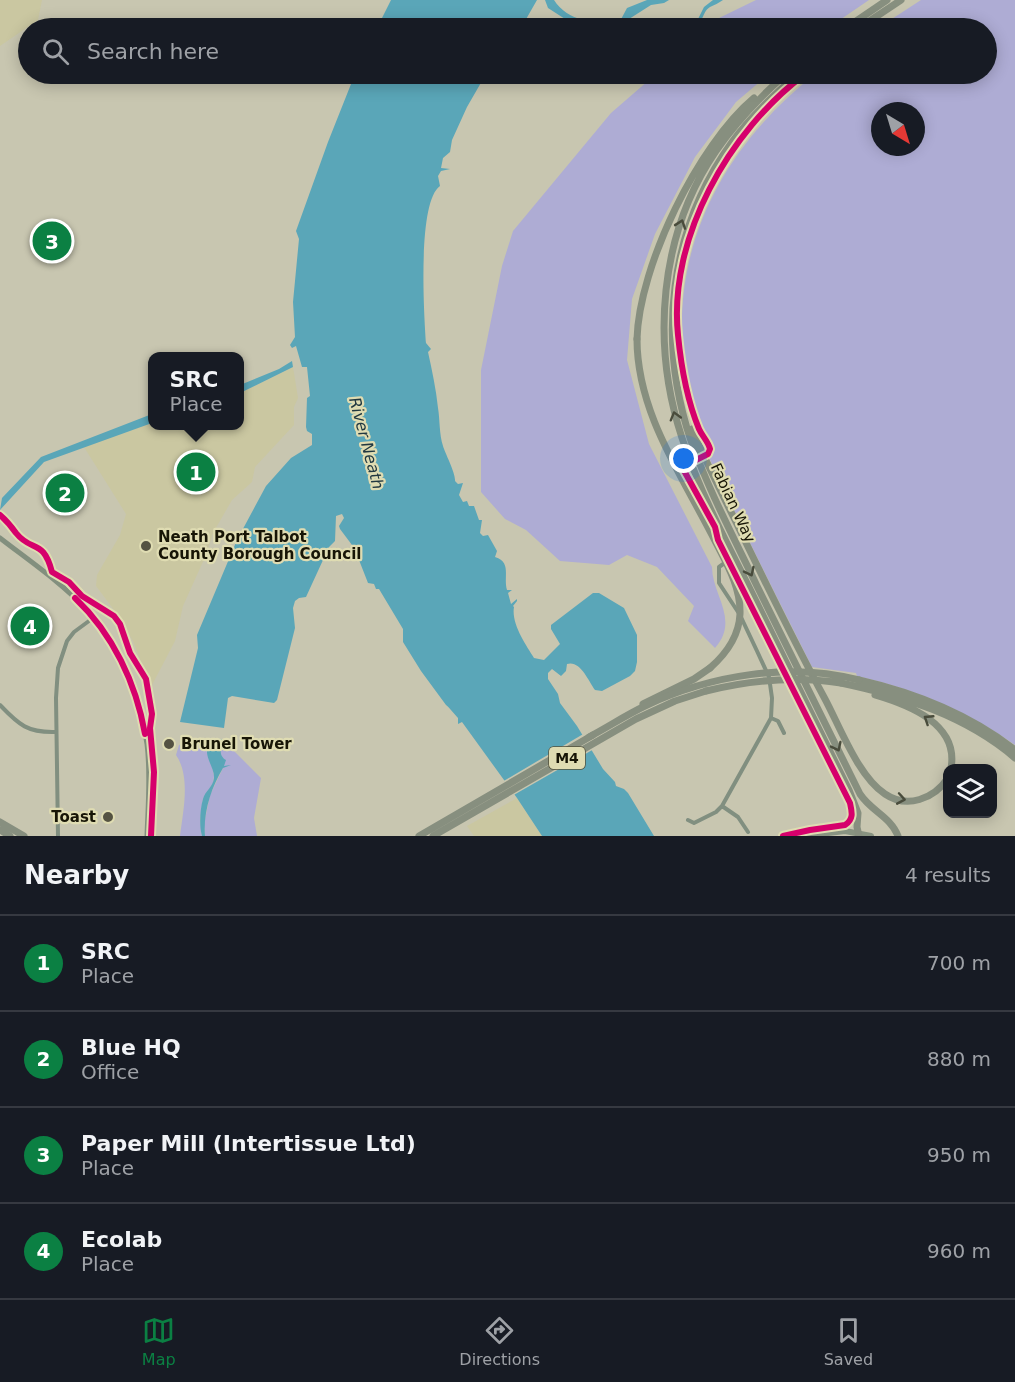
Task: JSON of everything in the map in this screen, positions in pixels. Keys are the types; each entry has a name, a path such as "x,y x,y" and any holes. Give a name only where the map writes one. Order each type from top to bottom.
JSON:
{"highway":[{"path":"861,18 887,0"},
{"path":"875,18 901,0"},
{"name":"M4","path":"419,836 642,705 710,668 728,649 739,621 738,597 729,569 651,415 640,372 637,339 639,317 651,267 689,185 715,142 754,97 772,84"},
{"name":"Fabian Way","path":"775,84 732,130 704,171 690,200 673,252 663,323 664,346 673,406 694,471 849,790 858,813 858,834"},
{"name":"Fabian Way","path":"787,84 757,112 732,143 712,174 692,218 680,257 672,315 673,357 680,402 692,442 720,511 860,794 868,804 892,823 897,835"},
{"path":"680,402 780,615 862,771 885,795 906,801 919,800 931,795 943,785"},
{"name":"M4","path":"589,737 655,702 682,691 723,680 763,674 803,672 837,675 906,707 938,726 944,732 951,748 951,764"},
{"name":"M4","path":"433,836 627,724 675,701 719,688 758,681 803,680 841,683 933,702 990,732 1015,750"},
{"name":"M4","path":"862,687 927,707 968,727 1015,758"},
{"path":"0,822 24,836"},
{"path":"0,830 11,836"}],"main road":[{"path":"804,836 837,831 871,836"}],"street":[{"path":"0,538 69,592 109,639 127,673 140,714 148,762 147,836"},
{"path":"688,820 694,823 716,812 722,806 771,718 772,698 769,677 740,615 719,583 719,567 734,557"},
{"path":"58,836 57,682 63,650 74,632 93,618"},
{"path":"0,705 23,727 56,732"},
{"path":"771,718 778,721 784,733"},
{"path":"722,806 738,817 748,831"}],"shaded area":[{"path":"0,0 42,0 38,18 18,18 18,34 0,46"},
{"path":"756,0 869,0 843,18 719,18"},
{"path":"921,0 1015,0 1015,745 959,711 920,695 857,676 856,673 812,667 725,492 701,437 687,384 682,333 685,284 696,236 715,192 741,149 775,110 804,84 997,84 997,18 893,18"},
{"path":"644,84 757,84 736,102 695,157 655,234 632,299 627,360 649,444 712,567 725,617 722,638 715,648 688,621 694,606 657,567 627,555 609,565 560,561 526,530 505,519 481,492 481,370 502,266 513,231 611,113"},
{"name":"Neath Port Talbot County Borough Council","path":"293,367 298,398 294,407 294,425 255,467 252,482 232,500 213,533 206,555 183,606 175,641 151,687 133,641 96,586 97,575 120,535 126,514 84,447 148,424 148,430 244,430 244,391"},
{"path":"212,738 208,743 214,776 213,783 203,799 200,819 202,836 180,836 185,784 181,764 176,755 179,745"},
{"path":"223,740 261,778 254,818 257,836 205,836 204,824 210,795 224,766 220,751"},
{"path":"517,798 542,836 474,836 467,826"}],"water":[{"path":"391,0 537,0 527,18 382,18"},
{"path":"545,0 554,0 566,13 577,18 564,18 548,8"},
{"path":"647,0 669,0 651,5 631,18 622,18 627,8"},
{"path":"713,0 723,0 710,7 702,18 698,18 704,7"},
{"name":"River Neath","path":"351,84 480,84 452,140 450,152 443,158 441,168 450,169 441,171 438,176 440,186 433,196 425,235 423,285 426,343 431,349 428,352 442,441 455,481 458,484 463,483 459,495 463,502 467,501 469,506 474,506 479,520 482,520 480,533 483,536 488,535 497,551 495,557 500,559 505,566 507,590 512,590 508,593 511,604 517,599 513,606 515,620 534,658 544,660 560,644 551,625 593,593 599,593 624,608 637,635 637,662 635,671 630,676 602,691 595,690 580,668 567,664 566,671 561,676 552,669 548,673 548,679 558,694 560,703 603,769 616,786 628,793 654,836 542,836 462,722 458,724 458,718 421,671 403,642 403,629 379,589 376,589 374,584 368,583 352,545 340,529 339,526 344,518 342,514 336,516 335,541 329,547 306,597 295,601 293,608 295,628 277,700 274,703 232,696 228,698 224,728 180,722 198,648 197,635 237,540 266,486 291,458 312,445 312,434 307,431 306,427 307,398 310,396 307,367 302,367 296,346 292,348 290,345 295,337 293,302 299,239 296,231"},
{"path":"292,361 293,367 244,391 244,383"},
{"path":"148,416 148,424 44,462 0,510 2,498 41,457"},
{"path":"212,738 223,740 221,751 226,760 224,766 231,765 223,768 215,784 207,810 205,836 202,836 200,823 202,803 214,778 207,754 208,744"}],"pier":[{"path":"585,733 594,749 512,796 502,782"}],"cycle path":[{"path":"783,836 845,825 851,818 851,806 718,540 715,527 682,467 708,454 710,449 699,429 685,383 678,335 677,298 683,261 694,225 709,190 729,156 752,125 793,84"},
{"path":"0,515 22,539 45,554 52,572 69,582 82,596 114,616 120,624 130,653 146,679 152,714 150,728 154,772 151,836"},
{"path":"75,598 101,627 121,660 136,696 145,734"}],"place":[{"name":"Paper Mill (Intertissue Ltd)","path":"52,241"},
{"name":"SRC","path":"196,472"},
{"name":"Blue HQ","path":"65,493"},
{"name":"Neath Port Talbot County Borough Council","path":"146,546"},
{"name":"Ecolab","path":"30,626"},
{"name":"Brunel Tower","path":"169,744"},
{"name":"Toast","path":"108,817"}]}
